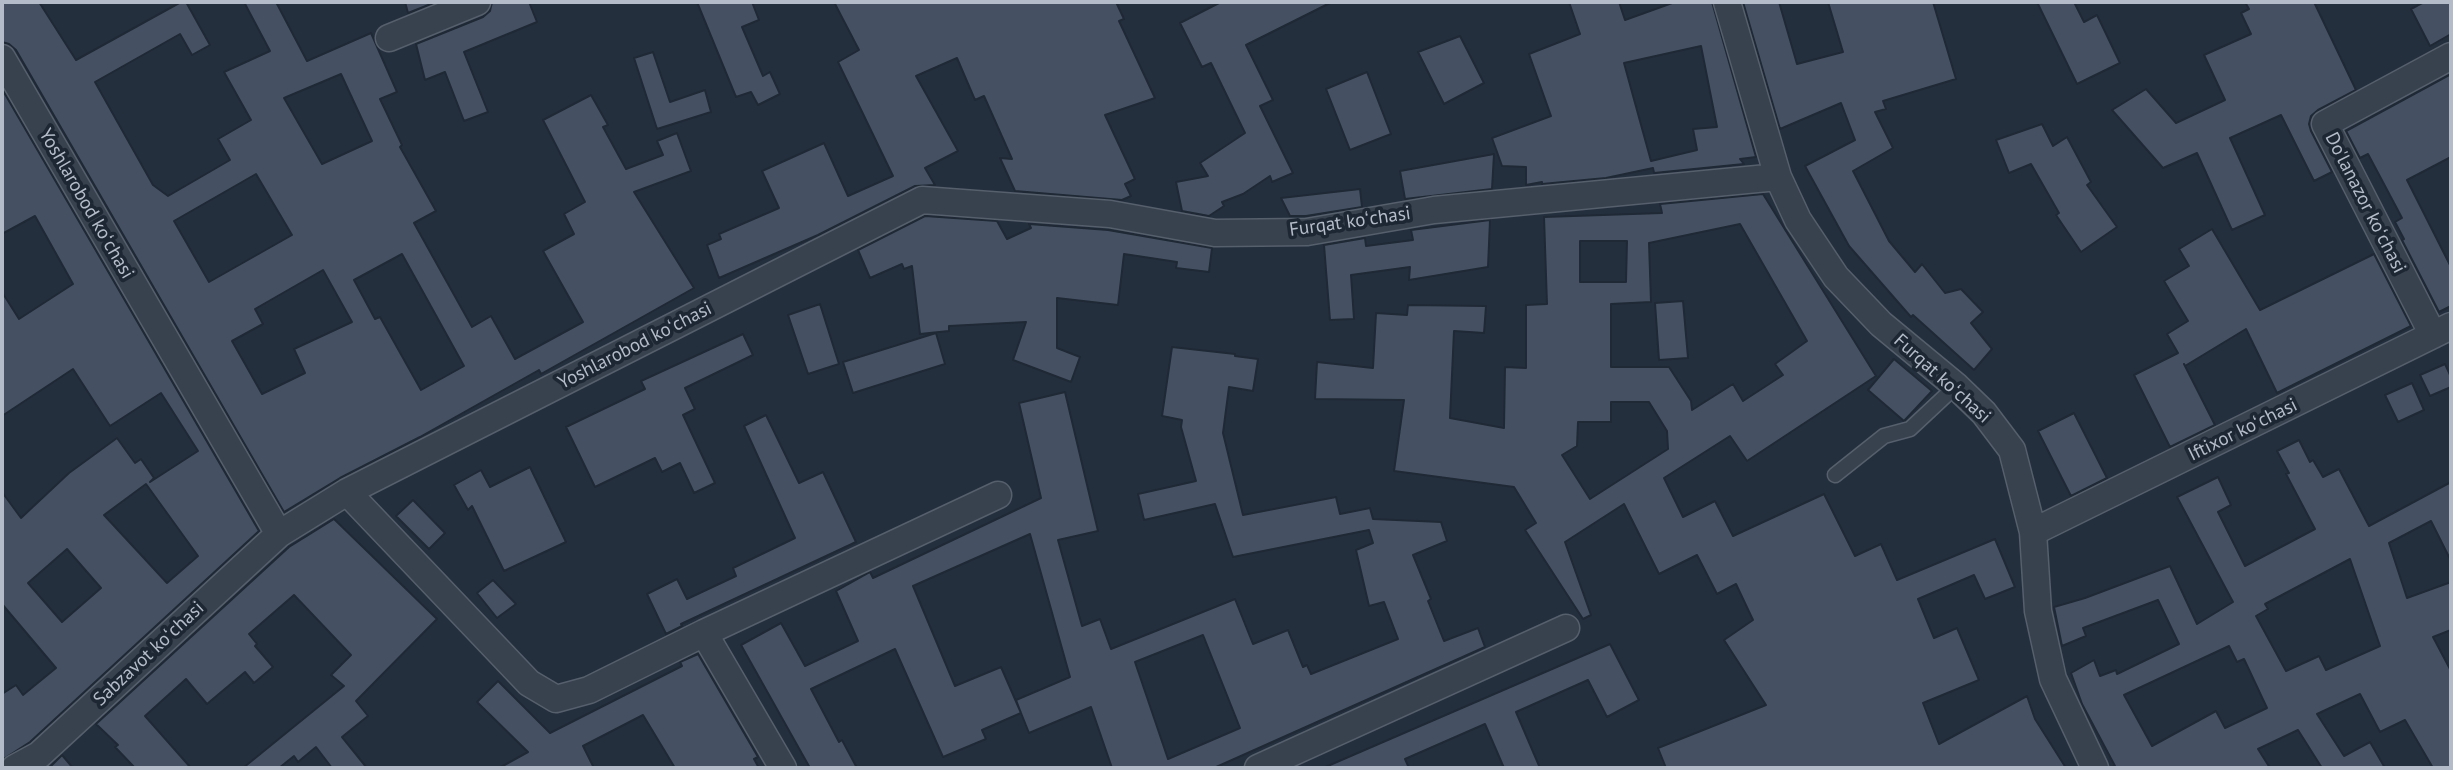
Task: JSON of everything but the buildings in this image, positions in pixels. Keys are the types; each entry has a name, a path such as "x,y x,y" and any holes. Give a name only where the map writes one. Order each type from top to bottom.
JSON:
{"street":[{"path":"389,38 477,2"},
{"name":"Furqat koʻchasi","path":"1727,2 1778,177 1798,220 1836,276 1881,324 1956,386 1984,413 2012,450 2033,532 2038,611 2053,679 2095,768"},
{"name":"Do'lanazor koʻchasi","path":"2442,330 2325,124 2451,56"},
{"name":"Yoshlarobod koʻchasi","path":"2,58 279,534 347,492 922,201"},
{"name":"Furqat koʻchasi","path":"922,201 1110,214 1215,233 1307,232 1434,210 1778,177"},
{"name":"Iftixor koʻchasi","path":"2033,532 2442,330"},
{"path":"347,492 529,683 556,699 589,690 998,495"},
{"name":"Sabzavot koʻchasi","path":"15,768 38,755 279,534"},
{"path":"1258,768 1566,628"},
{"path":"704,633 783,768"}],"lane":[{"path":"1835,475 1884,436 1910,429 1956,386"}]}
